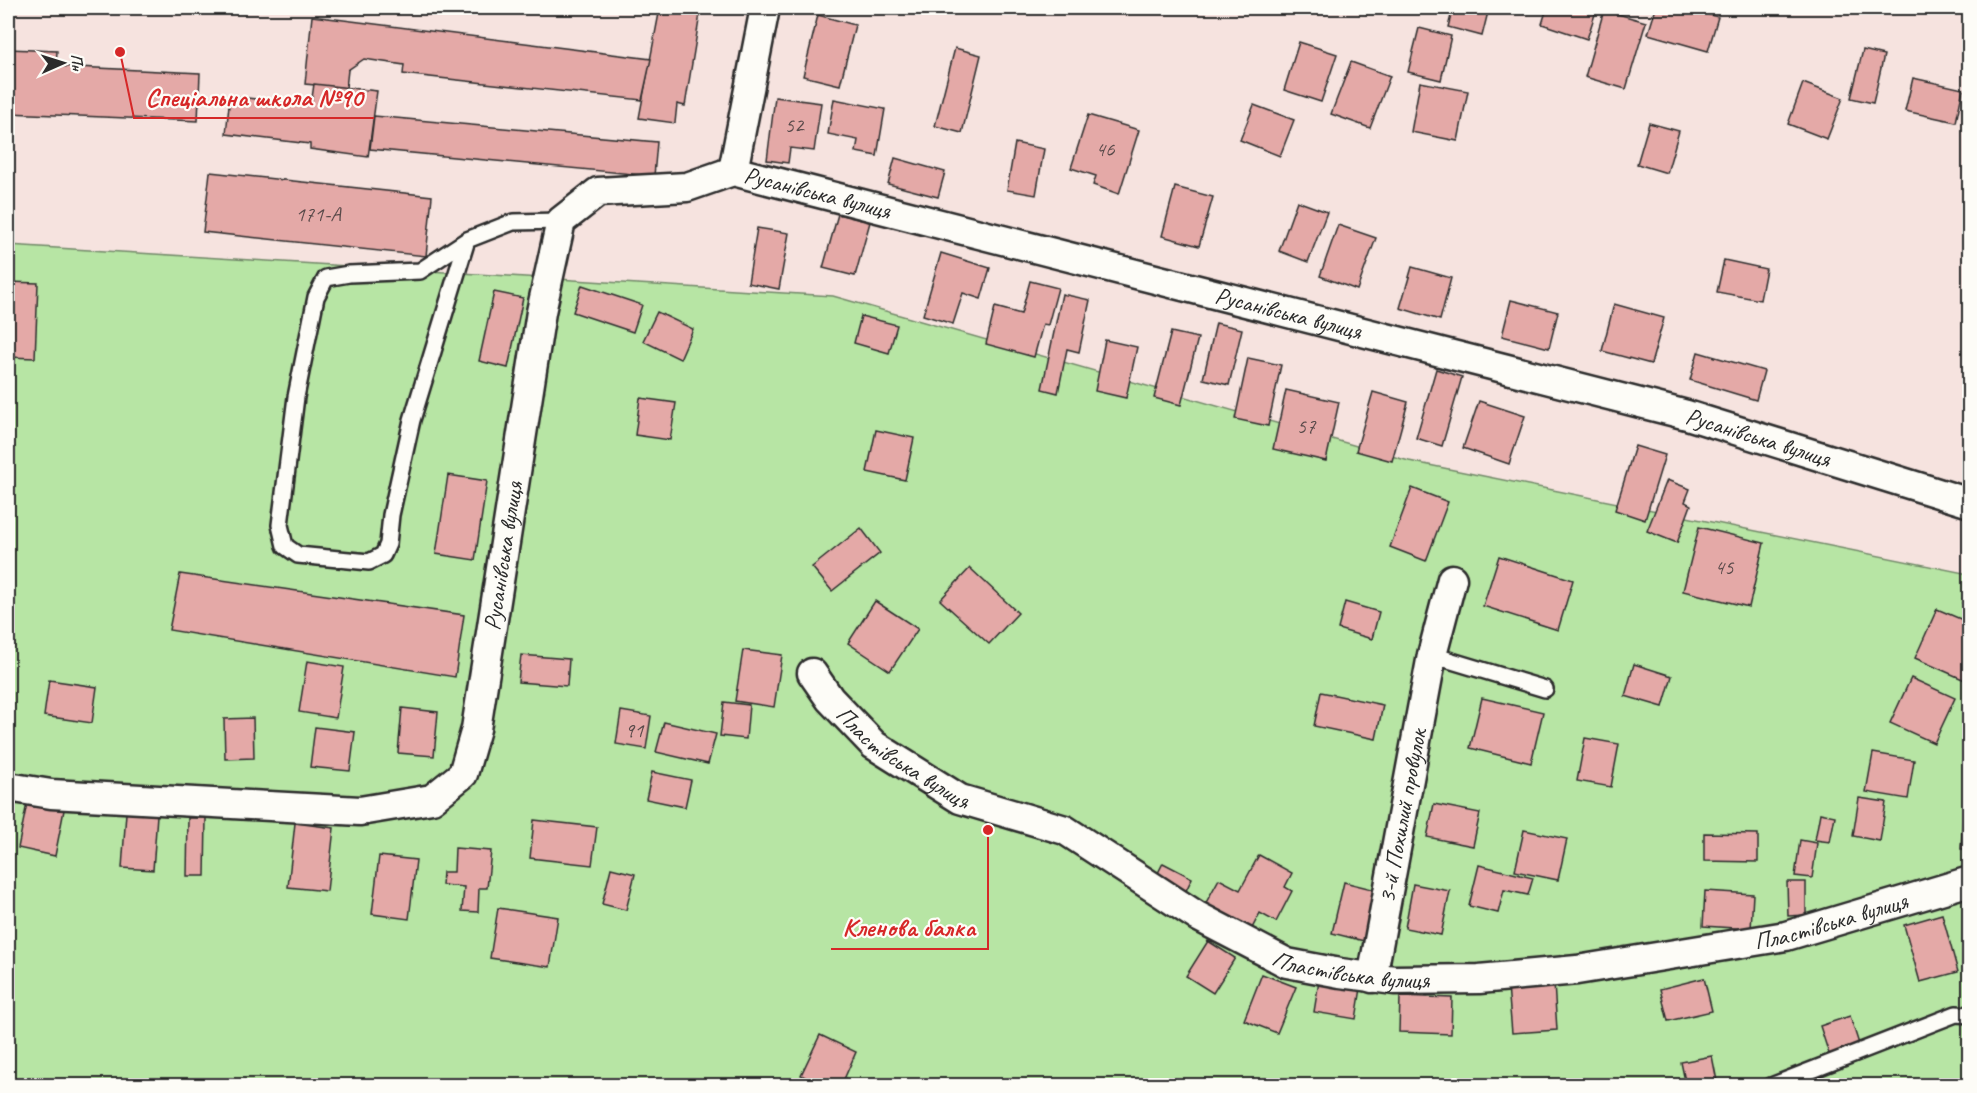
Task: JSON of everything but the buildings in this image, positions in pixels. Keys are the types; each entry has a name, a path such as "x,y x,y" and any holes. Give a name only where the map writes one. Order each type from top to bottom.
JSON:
{"street":[{"path":"733,171 765,8"},
{"name":"Русанівська вулиця","path":"8,787 51,794 360,811 432,799 463,774 476,729 541,312 561,221 598,192 687,187 733,171 1687,415 1970,503"},
{"name":"3-й Похилий провулок","path":"1372,978 1432,655 1452,579"},
{"name":"Пластівська вулиця","path":"812,673 830,699 874,745 960,799 1065,830 1197,916 1287,963 1394,980 1479,979 1589,968 1786,936 1970,881"}],"lane":[{"path":"467,240 412,420 388,544 383,555 369,562 298,555 285,546 279,525 296,397 316,297 326,278 349,274 420,271 467,240 513,222 561,221"},
{"path":"1432,655 1545,689"},
{"path":"1771,1086 1956,1014 1970,1015"}],"green space":[{"path":"8,245 833,296 1409,461 1969,574 1969,1085 8,1085"}],"place":[{"name":"Спеціальна школа №90","path":"120,52"},
{"name":"Кленова балка","path":"988,830"}]}
